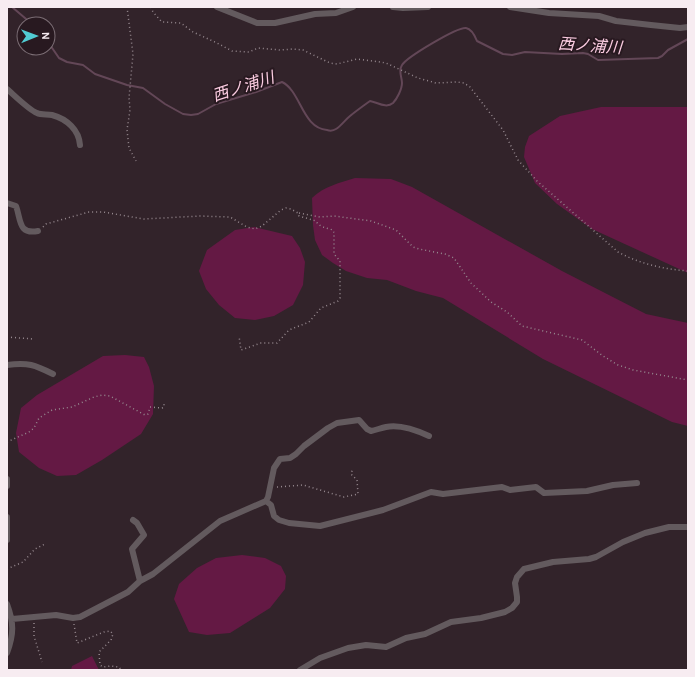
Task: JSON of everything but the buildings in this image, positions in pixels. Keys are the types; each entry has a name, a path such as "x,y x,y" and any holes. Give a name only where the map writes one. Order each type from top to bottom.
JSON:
{"street":[{"path":"217,7 257,23 264,24 315,14 336,13 353,7"},
{"path":"393,7 428,7"},
{"path":"510,7 549,13 600,16 616,21 651,25 680,28 688,27"},
{"path":"7,89 35,113 50,114 62,119 75,129 79,137 80,145"},
{"path":"7,203 16,206 20,224 25,230 31,233 38,231"},
{"path":"7,365 20,363 36,365 53,374"},
{"path":"12,619 56,615 73,618 80,617 128,592 140,581 153,574 220,521 266,501 274,468 280,459 290,458 328,428 338,423 359,420 367,429 371,431 388,426 395,426 429,436"},
{"path":"7,479 7,486"},
{"path":"266,501 270,504 274,516 279,520 289,523 320,526 383,510 431,492 443,494 502,486 510,490 536,487 544,493 587,491 613,485 637,482"},
{"path":"7,517 7,540"},
{"path":"133,520 137,523 144,535 132,549 140,581"},
{"path":"300,670 320,658 348,648 366,646 386,647 406,638 425,634 451,622 481,618 504,612 512,608 517,602 515,582 517,577 524,569 553,562 589,559 645,533 669,527 688,527"},
{"path":"7,604 12,619 11,641 7,653"}],"path":[{"path":"127,7 133,54 129,98 130,110 127,130 130,148 136,161"},
{"path":"151,7 153,12 162,22 181,24 192,32 217,42 232,51 249,52 258,48 280,50 293,48 303,50 330,63 337,64 357,59 386,63 418,78 436,83 464,83 470,87 503,130 518,160 537,182 618,252 631,259 651,266 669,270 688,271"},
{"path":"38,231 46,224 88,212 103,212 144,219 200,216 230,217 247,227 254,229 262,226 281,210 286,208 298,213 299,216 316,221 324,228 332,230 334,233 334,254 340,261 340,298 338,301 321,308 309,322 289,330 276,343 261,343 241,350 239,336"},
{"path":"298,213 320,217 334,216 371,222 396,230 413,247 446,254 454,258 471,283 491,302 507,312 522,326 582,340 618,365 633,370 688,380"},
{"path":"7,337 33,338"},
{"path":"7,442 29,432 34,428 39,418 52,410 72,407 94,397 102,395 110,396 145,415 148,414 150,407 164,407 164,402"},
{"path":"270,488 303,485 344,497 353,496 358,494 358,480 351,474 353,468"},
{"path":"7,568 23,562 35,549 45,544"},
{"path":"34,617 34,636 42,662"},
{"path":"73,618 77,643 104,632 110,631 113,634 111,640 99,652 100,665 103,668 111,666 119,667 121,670"}],"shaded area":[{"path":"601,107 688,107 688,273 592,229 557,204 535,183 524,157 525,147 529,136 560,116"},
{"path":"355,178 391,179 412,187 562,271 646,314 688,323 688,426 672,422 543,359 443,298 416,291 387,280 367,278 346,271 322,255 315,240 312,198 327,188"},
{"path":"254,227 292,236 300,248 305,262 303,285 293,305 274,316 255,320 235,318 219,305 206,289 199,271 207,250 235,230"},
{"path":"125,355 144,357 149,367 154,386 153,414 141,434 76,475 57,476 39,468 19,452 16,433 21,408 37,395 103,356"},
{"path":"242,555 265,558 281,566 286,576 285,589 270,608 230,633 207,635 189,632 174,599 179,584 197,568 216,558"},
{"path":"92,656 99,670 71,670 72,666"}],"waterway":[{"name":"西ノ浦川","path":"12,7 23,16"},
{"name":"西ノ浦川","path":"56,54 59,58 67,62 83,65 95,74 127,85 143,88 165,104 183,114 198,114 216,104 256,92 282,82 294,93 312,123 319,128 330,131 338,128 350,116 370,101 384,105 390,105 393,103 401,88 402,83 400,70 402,65 432,43 461,29 466,28 470,30 477,41 503,54 512,55 525,52 562,54 583,53 588,54 598,60 658,58 668,50 688,39"}]}
